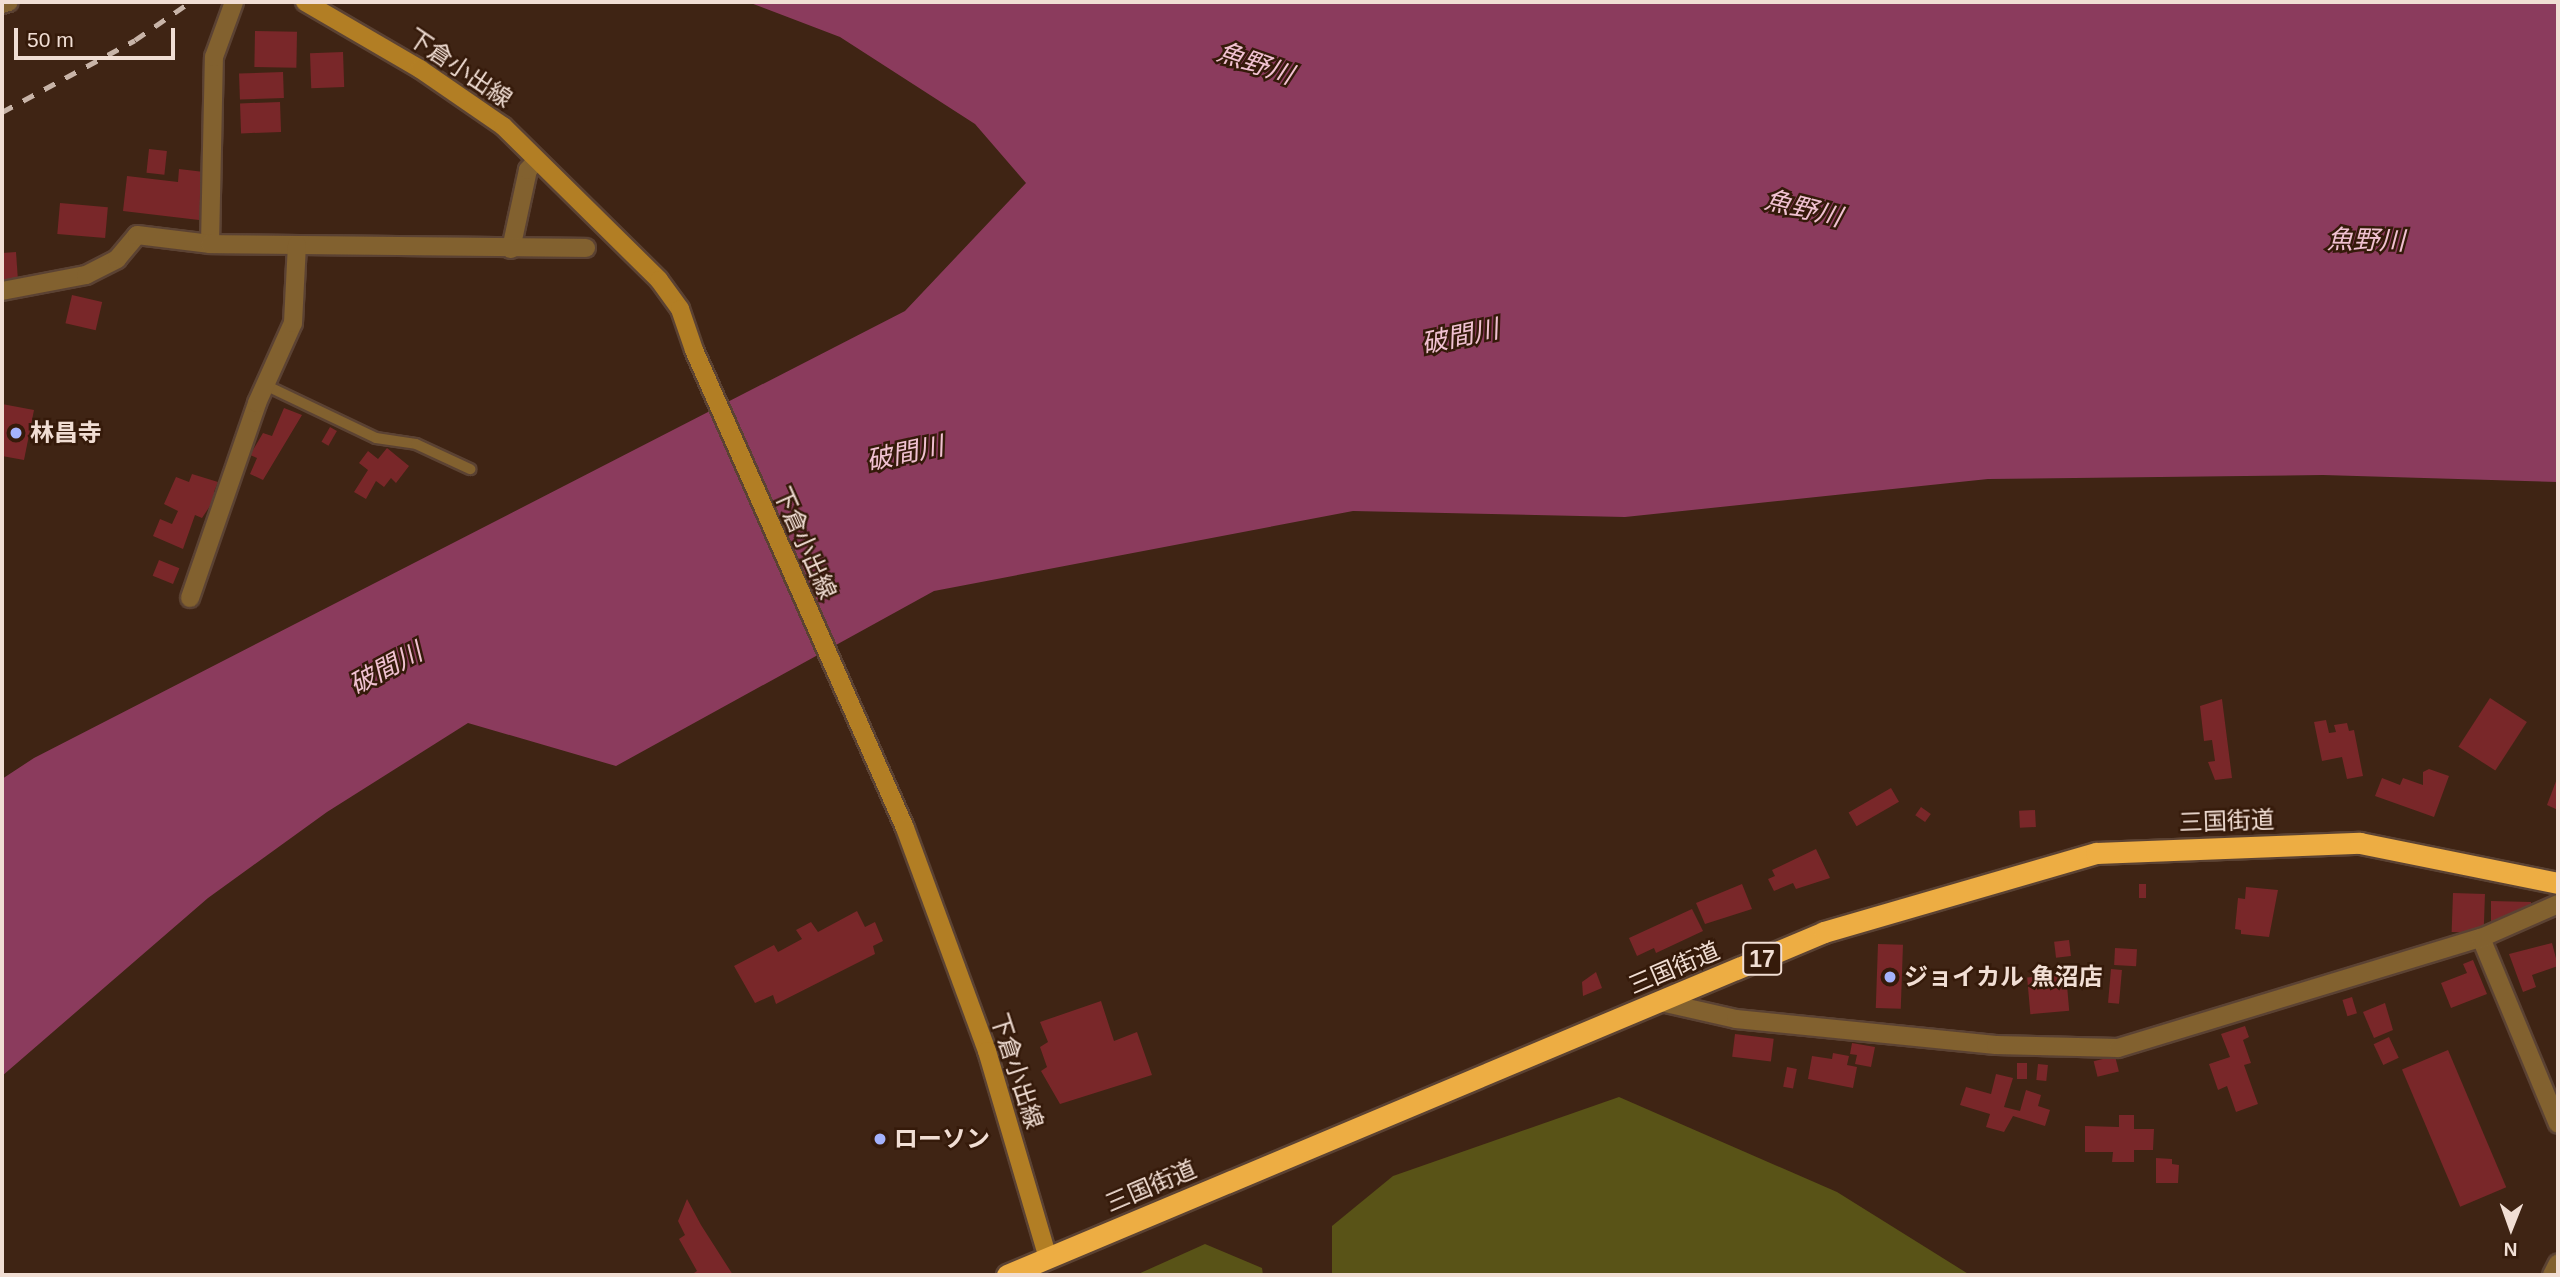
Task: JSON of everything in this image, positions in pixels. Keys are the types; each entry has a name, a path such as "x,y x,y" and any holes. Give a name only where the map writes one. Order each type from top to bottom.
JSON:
{"highway":[{"name":"三国街道","path":"1007,1275 1824,932 2096,853 2360,843 2558,883"}],"main road":[{"name":"下倉小出線","path":"305,2 421,69 503,126 659,280 680,309 694,350 898,813 987,1051 1048,1258"}],"street":[{"path":"2,4 9,2"},
{"path":"210,244 214,57 233,2"},
{"path":"511,249 528,170 537,160"},
{"path":"2,291 86,275 117,259 137,235 210,244 586,248"},
{"path":"190,598 265,385 293,324 297,245"},
{"path":"1661,1002 1736,1019 1996,1045 2118,1048 2481,938 2558,904"},
{"path":"2481,938 2558,1124"},
{"path":"2552,1275 2558,1263"}],"lane":[{"path":"265,385 376,438 416,444 470,469"}],"shaded area":[{"path":"1619,1097 1837,1192 1970,1275 1332,1275 1332,1226 1393,1176"},
{"path":"1205,1244 1262,1268 1263,1275 1136,1275"}],"water":[{"path":"748,2 2558,2 2558,482 2323,475 1988,479 1625,517 1353,511 934,591 616,766 468,723 327,812 208,898 2,1076 2,779 34,758 905,311 1026,183 975,124 840,37"}],"building":[{"path":"255,31 297,32 296,68 254,67"},
{"path":"343,52 344,87 311,88 310,53"},
{"path":"283,72 284,98 240,100 239,74"},
{"path":"280,102 281,132 241,133 240,103"},
{"path":"149,149 167,151 164,175 146,173"},
{"path":"179,169 204,172 199,220 123,211 127,176 178,182"},
{"path":"60,203 108,207 105,238 57,234"},
{"path":"16,252 18,280 4,281 2,253"},
{"path":"72,295 102,302 96,330 65,323"},
{"name":"林昌寺","path":"2,404 34,410 24,460 2,456"},
{"path":"284,408 302,415 263,480 250,474 257,458 250,455 263,433 272,436"},
{"path":"330,427 337,431 328,446 322,442"},
{"path":"387,448 409,466 396,483 391,478 384,487 376,481 366,499 354,492 368,470 359,463 368,451 378,459"},
{"path":"192,474 218,482 214,492 218,494 202,518 195,515 183,549 153,536 160,519 172,524 178,511 164,504 176,477 189,482"},
{"path":"159,560 179,568 173,584 153,576"},
{"path":"2490,698 2527,722 2495,771 2458,747"},
{"path":"2222,699 2232,778 2215,780 2208,762 2215,761 2212,740 2204,741 2200,706"},
{"path":"2326,720 2329,733 2336,732 2334,725 2347,723 2349,731 2354,730 2363,776 2347,779 2342,757 2322,761 2314,722"},
{"path":"2429,769 2449,776 2434,817 2375,796 2382,778 2400,785 2403,778 2423,785 2423,772"},
{"path":"2558,776 2558,810 2547,805"},
{"path":"1891,788 1899,802 1857,826 1849,812"},
{"path":"1921,807 1931,814 1925,822 1915,815"},
{"path":"2035,810 2036,827 2020,828 2019,811"},
{"path":"1816,849 1830,878 1796,889 1793,883 1774,891 1768,879 1775,876 1772,870"},
{"path":"1742,884 1752,909 1705,924 1696,903"},
{"path":"2139,884 2146,884 2146,898 2139,898"},
{"path":"2246,887 2278,890 2269,937 2241,934 2241,930 2235,929 2238,898 2245,899"},
{"path":"2453,893 2485,894 2484,933 2452,932"},
{"path":"2491,901 2531,902 2531,917 2491,928"},
{"path":"1692,909 1703,931 1656,953 1654,948 1637,956 1629,938"},
{"path":"857,911 865,927 875,922 883,941 873,946 875,954 776,1004 773,995 755,1003 734,966 774,945 778,952 802,939 796,930 811,922 818,932"},
{"path":"2069,940 2071,956 2056,958 2054,942"},
{"path":"2552,943 2558,966 2532,975 2536,987 2523,992 2509,954"},
{"name":"ジョイカル 魚沼店","path":"1878,944 1903,945 1901,1009 1876,1008"},
{"path":"2115,948 2137,949 2136,966 2114,965"},
{"path":"2473,960 2487,994 2451,1008 2441,983 2467,973 2463,964"},
{"path":"2111,969 2122,970 2119,1004 2108,1003"},
{"path":"1596,972 1602,988 1583,996 1582,982"},
{"path":"2066,974 2069,1011 2030,1014 2027,977"},
{"path":"2352,997 2357,1013 2347,1016 2342,1000"},
{"path":"1101,1001 1114,1041 1137,1032 1152,1075 1060,1104 1041,1071 1047,1067 1040,1047 1048,1042 1040,1022"},
{"path":"2385,1003 2393,1030 2374,1038 2363,1012"},
{"path":"2245,1026 2249,1037 2243,1040 2251,1063 2244,1065 2258,1104 2236,1112 2227,1086 2218,1090 2209,1064 2230,1057 2221,1034"},
{"path":"1735,1034 1774,1039 1771,1062 1732,1057"},
{"path":"2389,1037 2399,1058 2383,1065 2374,1044"},
{"path":"1852,1043 1875,1047 1871,1067 1855,1064 1857,1055 1850,1054"},
{"path":"2448,1050 2506,1187 2460,1207 2402,1070"},
{"path":"1833,1053 1849,1056 1847,1065 1857,1067 1853,1088 1808,1079 1812,1056 1832,1059"},
{"path":"2115,1056 2119,1072 2098,1077 2094,1061"},
{"path":"2017,1063 2027,1063 2027,1079 2017,1079"},
{"path":"2038,1064 2048,1065 2046,1081 2036,1080"},
{"path":"1787,1067 1797,1069 1793,1089 1783,1087"},
{"path":"1996,1074 2013,1078 2004,1107 2020,1111 2026,1090 2041,1095 2038,1106 2050,1110 2045,1126 2013,1116 2004,1132 1986,1127 1990,1114 1960,1105 1966,1087 1991,1094"},
{"path":"2119,1115 2134,1115 2134,1129 2154,1129 2153,1150 2134,1150 2134,1162 2112,1162 2113,1152 2085,1152 2085,1126 2119,1127"},
{"path":"2156,1158 2172,1159 2172,1164 2179,1165 2178,1183 2156,1183"},
{"path":"687,1199 733,1275 691,1275 697,1271 679,1239 685,1235 678,1221"}],"railway":[{"path":"2,112 135,40 190,2"}],"place":[{"name":"林昌寺","path":"16,433"},
{"name":"ジョイカル 魚沼店","path":"1890,977"},
{"name":"ローソン","path":"880,1139"}],"water label":[{"name":"魚野川","path":"1255,64"},
{"name":"魚野川","path":"1803,209"},
{"name":"魚野川","path":"2366,241"},
{"name":"破間川","path":"1460,337"},
{"name":"破間川","path":"905,454"},
{"name":"破間川","path":"386,669"}]}
